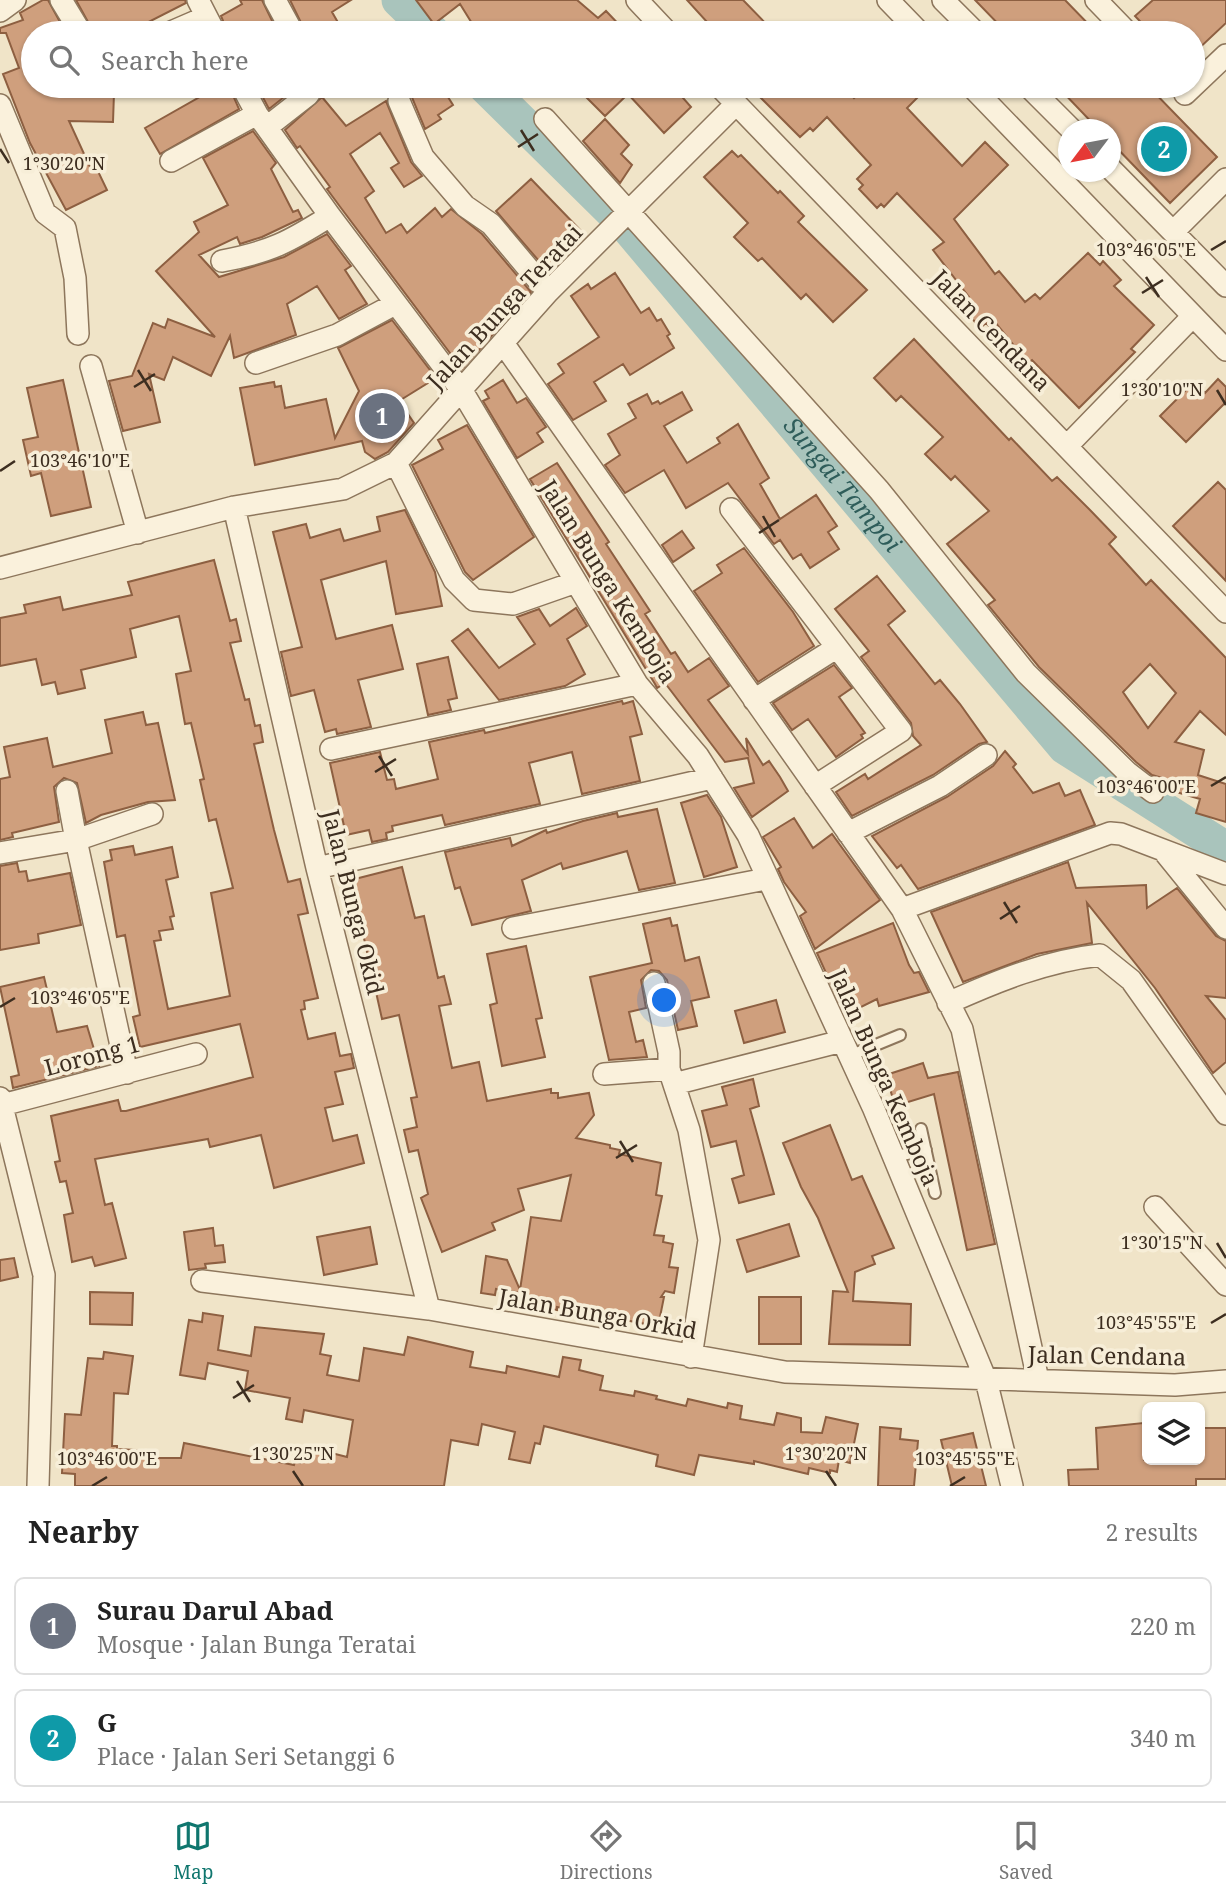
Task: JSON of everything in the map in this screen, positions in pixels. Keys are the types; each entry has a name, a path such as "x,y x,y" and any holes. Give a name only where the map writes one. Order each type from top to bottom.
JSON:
{"street":[{"path":"0,11 15,0"},
{"path":"61,0 74,21"},
{"path":"275,0 286,21"},
{"path":"637,0 657,21"},
{"path":"888,0 908,21"},
{"path":"943,0 964,21"},
{"path":"1103,2 1118,21"},
{"path":"1205,76 1225,58"},
{"name":"Jalan Bunga Kemboja","path":"249,98 330,216 462,391 636,684 698,756 748,835 846,1049 986,1380 1012,1486"},
{"path":"171,161 262,120 302,98"},
{"name":"Jalan Cendana","path":"730,98 1068,445 1226,612"},
{"path":"983,98 1226,350"},
{"path":"1040,98 1061,119"},
{"path":"399,101 424,157 465,206 491,224 548,292"},
{"name":"Jalan Bunga Teratai","path":"0,568 234,507 343,489 396,463 548,292 736,104"},
{"path":"0,105 45,214 65,228 75,278 78,334"},
{"path":"545,119 879,490 1026,673 1127,772 1153,792"},
{"path":"1121,178 1226,286"},
{"path":"1174,231 1226,179"},
{"path":"222,261 261,253 288,243 330,216"},
{"path":"256,363 337,335 395,304"},
{"path":"1068,445 1193,316"},
{"name":"Jalan Bunga Kemboja","path":"503,343 902,909 962,1029 1038,1380"},
{"path":"91,366 138,533"},
{"path":"396,463 454,580 474,600 513,604 576,582"},
{"name":"Jalan Bunga Okid","path":"234,507 317,868 429,1309"},
{"path":"731,509 901,731 815,786"},
{"path":"754,700 835,648"},
{"path":"331,749 636,684"},
{"path":"848,833 940,786 986,755"},
{"path":"317,868 712,778"},
{"path":"67,791 127,1073"},
{"path":"0,853 76,840 152,814"},
{"path":"902,909 1098,835 1121,834 1226,874"},
{"path":"1165,852 1226,928"},
{"path":"513,928 766,879"},
{"path":"948,1003 1036,968 1070,958 1100,956 1130,980 1226,1114"},
{"path":"654,983 669,1052 671,1077 689,1130 709,1240 691,1357"},
{"path":"604,1074 671,1077 846,1049"},
{"name":"Lorong 1","path":"1,1102 196,1054"},
{"path":"1,1102 44,1275 38,1486"},
{"path":"1155,1208 1226,1285"},
{"name":"Jalan Bunga Orkid","path":"201,1281 429,1309 785,1372 986,1380"},
{"name":"Jalan Cendana","path":"986,1380 1175,1385 1226,1381"}],"lane":[{"path":"846,1049 900,1035"},
{"path":"921,1129 935,1193"},
{"path":"892,1157 926,1150"}],"building":[{"path":"43,0 48,0 59,21 21,21 21,98 114,98 113,122 69,121 90,167 95,165 107,190 66,210 30,143 3,74 19,68 6,33 0,33 0,28 23,20 20,13"},
{"path":"76,0 185,0 186,3 151,21 87,21"},
{"path":"240,0 262,0 272,21 223,21 221,16 242,4"},
{"path":"290,0 351,0 332,12 337,21 300,21"},
{"path":"416,0 577,0 598,18 606,11 616,21 471,21 460,4 438,21 432,21"},
{"path":"687,0 743,0 763,21 706,21"},
{"path":"975,0 1065,0 1085,21 995,21"},
{"path":"1153,0 1226,0 1226,23 1205,43 1205,21 1140,21 1135,16"},
{"path":"198,98 234,98 239,109 160,154 145,128"},
{"path":"263,98 283,98 269,109"},
{"path":"321,98 346,126 386,101 411,162 422,176 404,187 391,168 399,163 380,133 350,154 374,191 365,198 386,233 401,224 407,233 435,208 442,217 451,209 482,234 531,292 462,369 327,189 330,187 300,146 297,148 285,130"},
{"path":"412,98 449,98 453,105 438,115 441,119 425,129"},
{"path":"587,98 624,98 605,116"},
{"path":"632,98 683,98 691,107 664,133"},
{"path":"761,98 917,98 907,108 962,166 985,142 1008,165 954,219 995,274 999,271 1025,302 1035,294 1040,299 1088,253 1100,265 1103,261 1121,280 1114,286 1154,325 1131,349 1135,352 1079,408 1032,360 1028,363 995,322 990,327 986,323 980,328 960,304 969,297 933,250 944,242 897,193 884,207 881,204 877,208 859,189 863,185 857,179 871,165 827,117 813,131 810,128 800,137"},
{"path":"1068,98 1160,98 1217,157 1170,203 1121,152 1121,119 1088,119"},
{"path":"605,119 629,145 621,154 632,165 620,183 583,141"},
{"path":"253,131 276,163 271,169 293,212 298,210 302,218 262,237 240,244 237,237 199,255 219,277 284,257 327,234 351,266 345,270 367,304 339,319 317,286 287,304 296,335 234,358 230,336 211,376 173,357 164,380 149,374 160,422 123,431 109,381 132,376 153,323 165,328 168,319 215,337 156,271 199,232 194,222 228,205 203,158"},
{"path":"732,151 738,157 741,155 778,193 780,191 804,216 798,222 867,290 833,322 806,294 801,299 762,258 758,261 734,237 748,223 704,177"},
{"path":"531,179 584,234 545,268 496,211"},
{"path":"615,273 641,313 649,308 657,321 661,319 674,348 630,375 623,364 594,382 606,401 573,420 548,384 564,373 558,364 599,337 571,296 588,284 591,289"},
{"path":"392,320 436,378 399,401 414,423 388,452 375,459 365,452 362,441 255,465 240,388 274,382 275,387 281,386 285,408 326,399 335,438 359,391 338,348"},
{"path":"914,339 1009,440 1011,438 1052,481 1057,477 1090,510 1116,537 1109,544 1146,585 1151,580 1226,658 1226,735 1200,711 1175,742 1204,750 1198,775 1226,784 1226,822 1196,813 1200,799 1166,789 1166,779 1152,775 1136,762 1039,667 988,605 995,600 947,544 989,511 955,476 951,480 925,454 943,437 901,396 896,401 874,378","holes":["1150,664 1176,693 1148,728 1123,692"]},
{"path":"1218,379 1226,387 1226,402 1186,442 1160,416 1194,382 1205,393"},
{"path":"63,380 91,507 51,516 41,473 31,476 23,440 38,437 27,388"},
{"path":"503,380 517,403 526,398 546,427 537,433 543,442 517,458 483,401 489,398 485,391"},
{"path":"682,392 692,410 664,426 687,463 720,443 717,438 738,424 769,478 760,484 780,519 816,495 837,526 828,532 839,549 810,568 801,554 793,559 780,540 774,544 728,483 686,508 664,470 625,493 605,465 620,455 608,434 636,418 628,404 647,394 652,404 658,401 660,404"},
{"path":"467,425 534,537 473,580 465,572 412,465 443,449 438,440"},
{"path":"557,463 609,542 606,544 650,611 645,614 671,654 675,652 688,672 709,658 729,686 708,700 748,754 746,738 763,765 769,761 788,791 752,817 734,788 754,783 748,758 725,762 665,683 657,688 530,479"},
{"path":"1218,482 1226,490 1226,581 1173,526"},
{"path":"405,510 435,572 442,606 396,614 386,561 321,580 336,639 392,625 403,669 358,680 371,727 337,734 336,729 325,732 314,690 291,696 281,652 302,647 273,532 306,524 310,538 340,529 344,541 380,531 377,517"},
{"path":"682,531 694,548 673,562 662,545"},
{"path":"744,548 793,612 814,646 758,682 694,591 722,573 717,565"},
{"path":"214,560 230,621 236,619 241,641 230,643 245,700 249,699 255,726 260,725 263,742 254,744 274,830 288,882 300,879 308,913 298,915 318,998 304,1001 305,1009 301,1010 308,1039 335,1033 340,1056 351,1054 354,1068 335,1072 343,1104 325,1108 333,1141 357,1135 364,1163 274,1188 261,1135 210,1147 208,1139 95,1159 105,1205 112,1203 126,1258 95,1266 92,1257 72,1262 64,1215 73,1213 66,1181 60,1182 55,1162 60,1161 51,1116 118,1100 121,1111 126,1111 253,1077 240,1024 140,1047 133,1017 140,1015 125,935 117,937 104,862 112,860 110,850 133,846 135,855 172,847 178,877 166,880 174,916 170,917 173,929 159,931 161,940 154,941 168,1009 230,996 211,893 233,888 216,819 209,821 200,780 204,779 191,723 185,724 176,674 191,671 179,616 130,629 136,657 81,670 85,688 58,694 55,682 42,685 36,659 0,666 0,618 26,613 24,605 60,597 63,610 132,595 128,582"},
{"path":"877,576 905,611 888,625 935,684 940,680 987,742 979,744 933,775 852,816 836,792 865,774 868,779 921,745 913,736 911,723 861,657 869,651 835,609"},
{"path":"576,608 587,626 567,639 585,674 565,686 499,700 452,641 468,629 499,668 535,644 517,617 539,609 550,626"},
{"path":"448,657 457,698 448,700 451,710 428,715 417,664"},
{"path":"834,665 852,688 839,697 865,733 861,735 863,738 836,757 808,719 792,730 773,703"},
{"path":"622,701 623,704 633,701 642,734 630,737 640,781 582,794 572,752 529,763 540,804 445,825 442,815 392,826 393,831 386,833 387,839 372,842 369,830 346,835 330,763 380,752 387,780 394,779 396,789 438,779 429,742 484,730 485,733"},
{"path":"143,712 146,725 158,723 175,800 148,802 101,815 86,823 77,783 64,778 54,787 59,822 12,833 13,837 0,840 0,779 10,777 4,747 47,738 53,767 112,753 105,720"},
{"path":"1005,751 1016,764 1013,767 1033,793 1059,783 1065,796 1080,790 1095,825 918,889 901,865 897,868 872,836 947,797 993,766"},
{"path":"707,795 721,817 737,867 704,877 681,803"},
{"path":"657,809 675,883 639,890 627,851 563,869 561,863 522,880 531,911 472,925 460,887 455,889 445,852 510,838 512,846 546,830 547,833 617,813 618,817"},
{"path":"794,818 813,848 832,834 880,900 815,949 800,916 806,912 784,882 778,869 781,867 763,837"},
{"path":"1068,862 1076,888 1146,885 1147,908 1177,888 1216,936 1226,941 1226,998 1206,996 1226,1020 1226,1062 1213,1073 1155,988 1087,903 1092,943 1037,954 963,982 931,912"},
{"path":"17,863 19,872 26,871 28,881 70,873 81,925 38,934 39,943 0,950 0,866"},
{"path":"402,867 415,918 424,916 438,978 444,976 451,1004 439,1006 452,1068 479,1062 487,1101 551,1089 551,1093 558,1093 558,1098 589,1093 594,1115 576,1138 610,1145 610,1148 620,1150 619,1154 661,1163 656,1195 662,1196 654,1235 664,1236 663,1242 673,1244 669,1267 678,1268 674,1293 665,1291 661,1297 664,1297 659,1322 652,1321 651,1325 557,1307 557,1310 526,1305 528,1294 496,1289 495,1295 481,1293 486,1256 507,1260 520,1290 531,1217 561,1221 571,1175 518,1189 524,1210 492,1223 495,1230 442,1252 421,1198 428,1194 418,1150 409,1152 404,1130 417,1127 411,1098 417,1097 399,1015 382,1019 351,880"},
{"path":"670,918 672,926 677,925 685,961 699,957 709,997 691,1001 697,1026 678,1030 667,980 659,971 651,970 641,980 646,1008 629,1012 636,1042 643,1040 647,1057 609,1060 590,977 652,963 643,924"},
{"path":"893,923 909,965 914,973 919,972 929,992 879,1006 877,999 845,1015 817,953"},
{"path":"526,946 542,1018 536,1019 545,1057 502,1066 490,1005 497,1003 487,954"},
{"path":"44,977 57,1032 87,1026 99,1066 13,1088 11,1077 19,1075 0,987"},
{"path":"776,1000 785,1032 744,1043 735,1011"},
{"path":"923,1063 928,1078 958,1072 995,1244 967,1250 934,1094 895,1106 886,1075"},
{"path":"753,1079 759,1106 750,1109 774,1194 739,1203 732,1179 744,1175 736,1141 711,1147 702,1111 727,1105 722,1087"},
{"path":"830,1125 852,1180 862,1176 894,1248 872,1256 875,1264 855,1272 853,1301 911,1304 910,1345 829,1344 833,1291 848,1292 783,1143"},
{"path":"789,1224 799,1256 747,1272 737,1240"},
{"path":"370,1227 377,1264 324,1275 317,1237"},
{"path":"213,1228 215,1246 223,1245 225,1262 205,1264 206,1268 189,1270 184,1232"},
{"path":"14,1258 18,1277 0,1281 0,1260"},
{"path":"90,1292 133,1293 132,1325 90,1324"},
{"path":"759,1297 801,1297 801,1344 759,1344"},
{"path":"203,1313 223,1316 218,1350 251,1356 255,1327 324,1334 320,1354 331,1356 327,1375 359,1381 364,1348 404,1355 408,1337 473,1352 470,1367 506,1373 507,1366 559,1377 563,1357 581,1360 579,1370 603,1376 600,1390 634,1396 635,1391 686,1406 688,1399 727,1408 728,1403 742,1406 740,1419 774,1425 777,1413 801,1418 801,1432 822,1433 826,1417 858,1424 850,1463 839,1460 837,1472 830,1470 830,1473 809,1468 808,1474 754,1461 754,1464 699,1455 694,1475 656,1466 658,1455 544,1426 540,1444 535,1443 530,1463 509,1459 515,1432 482,1424 478,1445 451,1440 444,1486 75,1486 75,1474 62,1473 65,1414 81,1415 88,1358 103,1359 104,1352 133,1356 128,1394 114,1393 112,1446 117,1446 117,1449 154,1451 154,1458 181,1458 184,1443 294,1465 295,1461 300,1463 304,1446 347,1457 353,1420 304,1410 302,1422 286,1419 290,1398 245,1390 248,1371 208,1363 205,1379 180,1375 189,1320 202,1322"},
{"path":"1142,1423 1142,1465 1205,1465 1205,1428 1226,1428 1226,1479 1196,1479 1196,1486 1069,1486 1068,1470 1098,1469 1096,1428"},
{"path":"880,1427 901,1429 900,1439 918,1441 914,1486 878,1486"},
{"path":"973,1433 986,1486 952,1486 941,1440"}],"waterway":[{"name":"Sungai Tampoi","path":"399,0 421,21"},
{"name":"Sungai Tampoi","path":"497,98 626,225 1065,747 1226,849"}],"place":[{"name":"G","path":"1164,149"},
{"name":"Surau Darul Abad","path":"382,416"}]}
